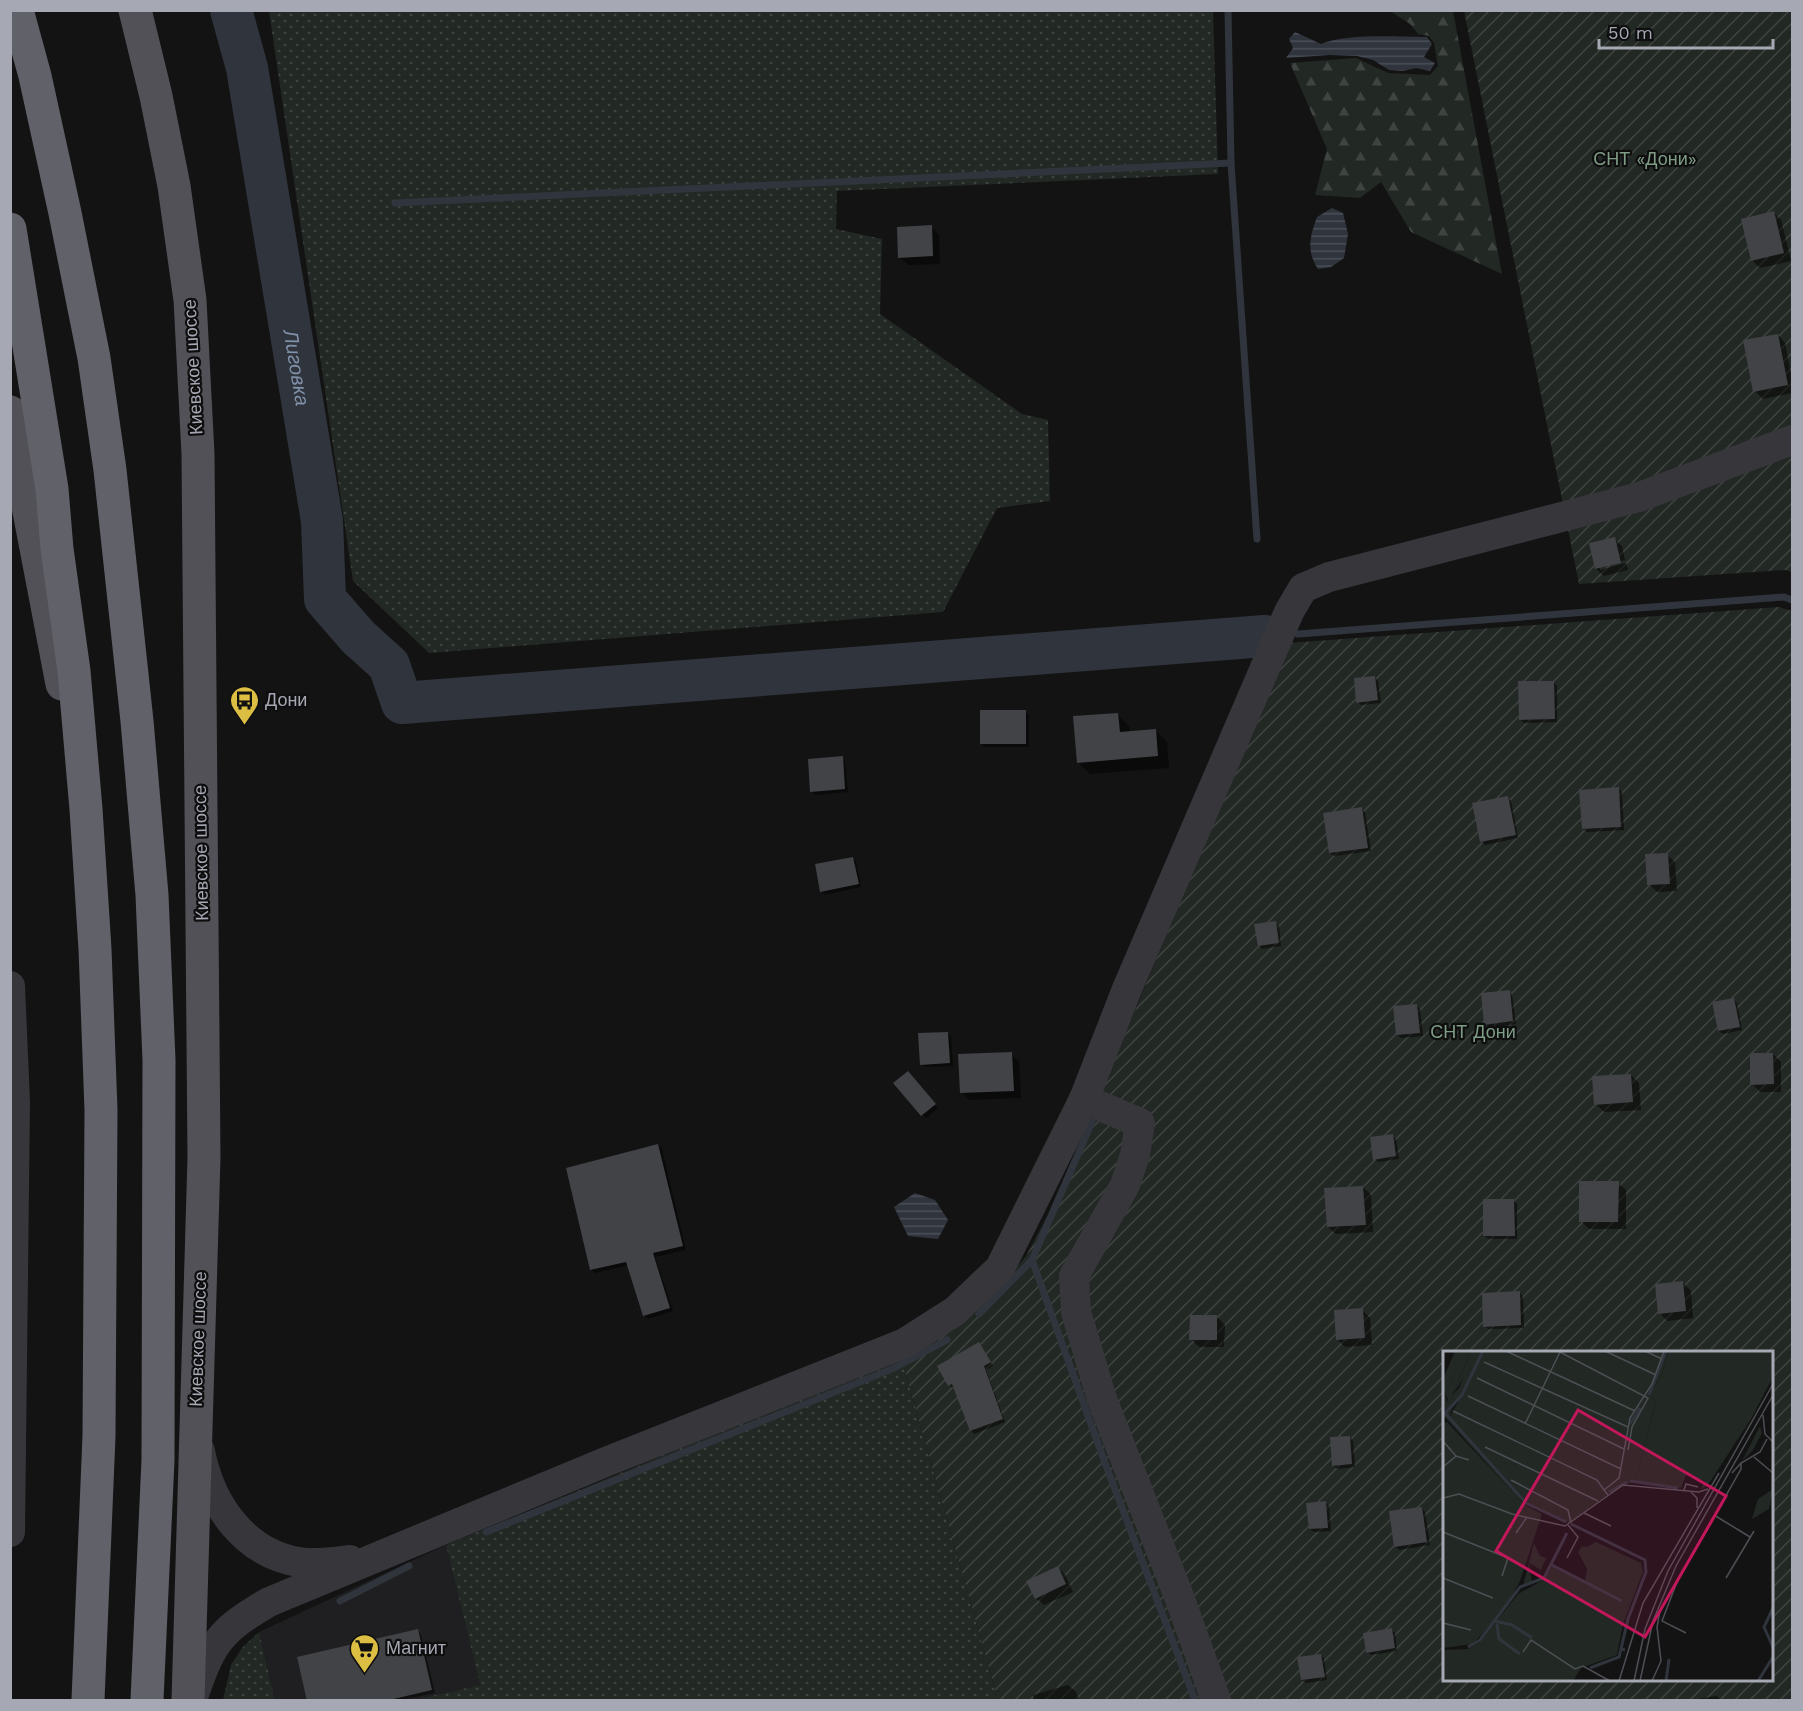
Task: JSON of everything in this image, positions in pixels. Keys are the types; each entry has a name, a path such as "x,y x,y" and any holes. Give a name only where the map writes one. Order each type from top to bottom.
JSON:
{"highway":[{"path":"17,10 35,76 66,213 94,358 110,470 137,721 152,895 159,1060 158,1460 147,1701"},
{"path":"10,230 52,489 57,549 74,671 95,949 101,1110 99,1436 88,1701"}],"main road":[{"name":"Киевское шоссе","path":"135,10 156,96 174,186 190,300 198,443 204,1158 188,1701"},
{"path":"10,412 86,809"}],"street":[{"path":"192,1701 211,1650 233,1625 269,1602 608,1461 905,1343 955,1311 1000,1268 1084,1099 1127,989 1289,612 1303,588 1329,577 1639,497 1792,440"},
{"path":"10,986 15,1102 10,1532"},
{"path":"1084,1099 1140,1123 1135,1155 1125,1185 1074,1276 1076,1312 1102,1399 1180,1599 1216,1701"},
{"path":"196,1425 210,1486 221,1508 250,1540 264,1549 299,1562 320,1564 380,1556"}],"shaded area":[{"path":"1295,32 1321,44 1358,37 1427,37 1432,44 1424,57 1435,63 1430,71 1416,68 1403,71 1389,70 1373,60 1357,56 1286,58 1293,48 1289,39"},
{"path":"1332,208 1343,213 1348,234 1344,258 1331,267 1318,269 1312,256 1310,243 1317,217"},
{"path":"915,1193 935,1200 948,1220 938,1239 908,1236 894,1207"},
{"path":"446,1545 480,1685 413,1700 275,1700 259,1632"}],"green space":[{"path":"269,11 1213,11 1218,174 837,191 836,229 882,239 880,314 1022,414 1048,420 1050,501 997,508 943,612 429,653 353,581"},
{"path":"1390,11 1453,11 1502,274 1411,232 1381,182 1360,198 1315,195 1327,149 1290,63 1356,58 1388,73 1430,75 1438,66 1434,43 1429,36 1418,34 1410,24"},
{"name":"СНТ «Дони»","path":"1464,11 1792,11 1792,572 1785,570 1579,584"},
{"name":"СНТ Дони","path":"1779,607 1792,611 1792,1700 998,1700 901,1357 1014,1271 1026,1256 1056,1200 1288,643"},
{"path":"901,1357 998,1700 413,1700 480,1685 446,1545"},
{"path":"259,1632 275,1700 223,1700 231,1665 242,1648"}],"building":[{"path":"1774,211 1784,253 1751,261 1741,219"},
{"path":"932,225 933,256 898,258 897,227"},
{"path":"1778,334 1788,385 1753,392 1743,340"},
{"path":"1615,537 1621,563 1595,569 1589,543"},
{"path":"1375,676 1378,700 1356,703 1354,678"},
{"path":"1518,681 1554,681 1555,719 1519,720"},
{"path":"980,710 1026,710 1026,744 980,744"},
{"path":"1118,713 1120,732 1156,729 1158,756 1077,763 1073,716"},
{"path":"843,756 845,789 810,792 808,759"},
{"path":"1619,787 1621,827 1582,829 1579,790"},
{"path":"1508,796 1516,835 1480,842 1472,803"},
{"path":"1362,807 1368,848 1329,853 1323,813"},
{"path":"1668,853 1670,884 1647,885 1645,854"},
{"path":"853,857 859,884 820,892 815,864"},
{"path":"1276,921 1279,943 1258,946 1254,924"},
{"path":"1510,990 1513,1021 1484,1025 1481,993"},
{"path":"1734,998 1740,1027 1718,1031 1712,1002"},
{"path":"1417,1004 1420,1033 1396,1035 1393,1006"},
{"path":"948,1032 950,1063 920,1065 918,1033"},
{"path":"1012,1052 1014,1091 960,1093 958,1054"},
{"path":"1750,1053 1773,1053 1774,1084 1750,1085"},
{"path":"908,1071 936,1104 921,1116 893,1083"},
{"path":"1631,1074 1633,1102 1594,1105 1592,1076"},
{"path":"1393,1134 1396,1156 1373,1160 1370,1137"},
{"path":"658,1144 683,1246 653,1253 670,1308 643,1316 626,1262 590,1270 566,1168"},
{"path":"1579,1181 1619,1181 1618,1222 1579,1222"},
{"path":"1363,1186 1366,1225 1327,1227 1324,1188"},
{"path":"1483,1199 1514,1199 1515,1236 1483,1236"},
{"path":"1683,1281 1686,1311 1658,1314 1655,1284"},
{"path":"1520,1291 1521,1325 1483,1327 1482,1293"},
{"path":"1363,1308 1365,1338 1336,1340 1334,1310"},
{"path":"1190,1315 1217,1315 1217,1340 1189,1340"},
{"path":"979,1342 991,1362 984,1366 1003,1419 970,1431 952,1384 948,1386 937,1366"},
{"path":"1350,1436 1352,1464 1332,1466 1330,1437"},
{"path":"1326,1501 1328,1528 1309,1529 1306,1503"},
{"path":"1422,1507 1427,1542 1394,1547 1389,1511"},
{"path":"1058,1566 1066,1584 1035,1599 1026,1581"},
{"path":"1392,1628 1395,1648 1366,1653 1363,1633"},
{"name":"Магнит","path":"418,1629 432,1690 385,1701 307,1701 297,1657"},
{"path":"1321,1654 1325,1677 1301,1680 1297,1657"}],"waterway":[{"name":"Лиговка","path":"231,10 247,68 322,521 325,599 358,637 389,665 402,703 1265,636"},
{"path":"1228,10 1231,163 1257,539"},
{"path":"395,203 1231,163"},
{"path":"1298,634 1784,597 1792,600"},
{"path":"979,1314 1032,1260 1092,1122"},
{"path":"1032,1260 1105,1463 1195,1700"},
{"path":"486,1532 892,1369 947,1340"},
{"path":"340,1601 409,1566"}],"place":[{"name":"Дони","path":"244,726"},
{"name":"Магнит","path":"365,1674"}]}
